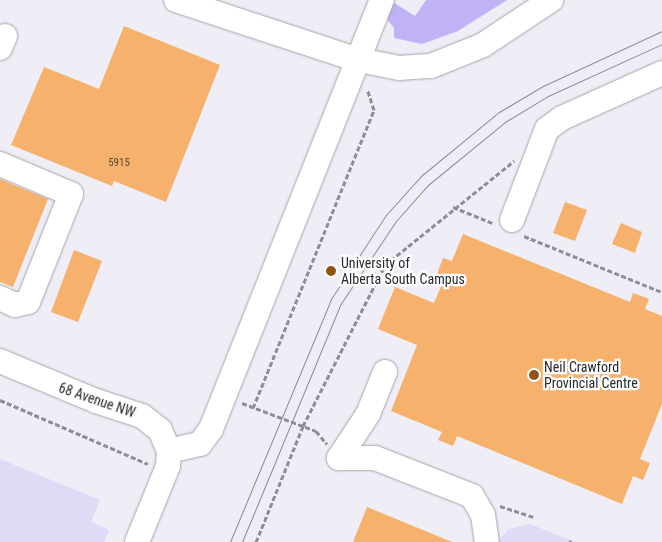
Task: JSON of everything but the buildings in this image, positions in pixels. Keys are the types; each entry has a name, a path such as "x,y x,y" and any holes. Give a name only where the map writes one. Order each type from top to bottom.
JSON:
{"street":[{"path":"137,542 166,473 169,451 188,449 204,441 225,396 382,0"},
{"path":"183,1 359,60 399,68 431,66 483,45 551,0"},
{"path":"509,226 547,129 562,118 662,73"},
{"path":"0,164 71,194 28,302 15,305 0,298"},
{"name":"68 Avenue NW","path":"3,364 142,416 160,430 169,451"},
{"path":"385,372 368,414 353,432 339,458 375,458 472,496 483,515 487,542"},
{"path":"353,432 375,458"}],"path":[{"path":"253,408 374,110 371,94 364,85"},
{"path":"256,542 302,426 385,265 522,153"},
{"path":"454,207 509,226 662,292"},
{"path":"225,396 316,431 339,458"},
{"path":"0,400 143,460 148,469"}],"shaded area":[{"path":"426,0 507,0 458,31 422,44 394,38 394,28 387,19 393,2 415,16"},
{"path":"0,459 100,500 91,522 109,530 104,542 0,542"},
{"path":"530,524 575,542 497,542 509,529"}],"tram line":[{"path":"230,542 331,299 386,215 421,176 499,112 543,86 662,31"},
{"path":"242,542 340,305 396,221 428,185 505,122 548,96 662,44"}],"place":[{"name":"University of Alberta South Campus","path":"331,271"},
{"name":"Neil Crawford Provincial Centre","path":"534,375"}]}
